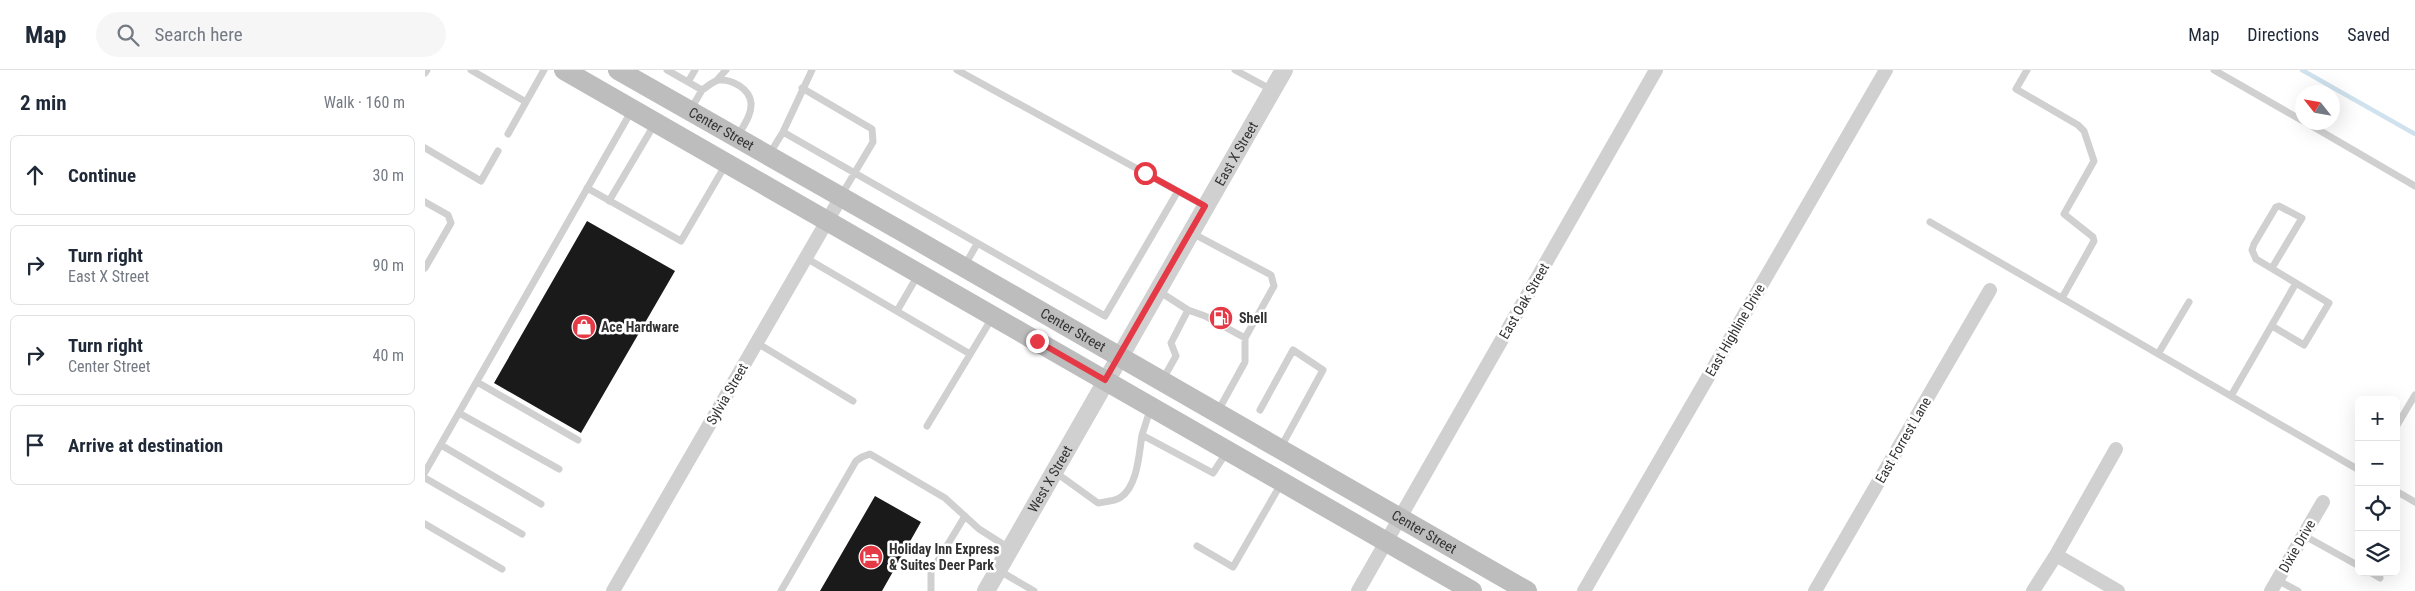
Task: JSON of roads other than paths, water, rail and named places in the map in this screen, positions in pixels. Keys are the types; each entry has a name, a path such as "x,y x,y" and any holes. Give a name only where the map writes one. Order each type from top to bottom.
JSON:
{"main road":[{"name":"Center Street","path":"564,70 994,315 1112,368 1161,381 1281,447 1472,591"},
{"name":"Center Street","path":"620,70 963,268 1112,368 1151,407 1282,482 1527,591"},
{"path":"632,109 647,86"}],"street":[{"name":"East Oak Street","path":"1358,591 1656,70"},
{"name":"East Highline Drive","path":"1583,591 1886,70"},
{"name":"East X Street","path":"1112,368 1272,90 1280,71"},
{"name":"Sylvia Street","path":"613,591 841,197"},
{"name":"East Forrest Lane","path":"1815,591 1990,290"},
{"name":"West X Street","path":"986,591 1112,368"},
{"path":"2033,591 2056,555 2115,449"},
{"name":"Dixie Drive","path":"2274,586 2323,502"},
{"path":"2056,555 2118,591"}],"lane":[{"path":"471,70 526,102"},
{"path":"508,134 544,70"},
{"path":"667,70 702,90"},
{"path":"688,82 695,70"},
{"path":"690,111 702,90 717,80 726,70"},
{"path":"768,155 783,132 812,70"},
{"path":"957,70 1205,206"},
{"path":"1235,70 1272,90"},
{"path":"2027,70 2016,89 2078,125 2084,131 2094,161 2064,214 2093,237 2094,241 2062,298"},
{"path":"2214,70 2295,117"},
{"path":"717,80 737,84 749,95 751,104 750,115 737,138"},
{"path":"802,88 871,129 873,142 841,197"},
{"path":"425,472 632,109"},
{"path":"609,201 656,122"},
{"path":"2318,130 2415,186"},
{"path":"783,132 1105,316 1178,192"},
{"path":"425,148 481,181 498,151"},
{"path":"587,188 681,241 727,163"},
{"path":"425,202 448,215 451,223 425,268"},
{"path":"2271,326 2304,345 2329,303 2256,259 2252,250 2276,207 2279,206 2301,218 2272,268"},
{"path":"1930,222 2355,468"},
{"path":"1190,232 1271,275 1273,286 1245,338 1245,362 1217,412"},
{"path":"963,268 977,244"},
{"path":"806,258 970,354"},
{"path":"897,311 919,273"},
{"path":"2231,396 2296,283"},
{"path":"1157,290 1188,310 1205,316 1245,338"},
{"path":"2158,354 2189,302"},
{"path":"1161,381 1176,356 1171,343 1188,310"},
{"path":"927,426 994,315"},
{"path":"757,343 853,401"},
{"path":"1260,410 1293,350 1323,370 1281,447"},
{"path":"477,382 578,440"},
{"path":"2400,420 2415,395"},
{"path":"1054,470 1099,503 1120,499 1128,490 1138,463 1142,435 1151,407"},
{"path":"459,413 559,469"},
{"path":"1142,435 1213,473 1228,451"},
{"path":"441,445 541,504"},
{"path":"781,591 856,461 862,456 870,454 937,493 979,530 1010,548"},
{"path":"425,478 522,534"},
{"path":"1197,546 1233,567 1282,482"},
{"path":"2400,493 2415,502"},
{"path":"931,591 931,572 965,516"},
{"path":"425,524 502,569"},
{"path":"2303,535 2355,564"},
{"path":"998,570 1030,590"},
{"path":"2274,586 2298,591"}],"waterway":[{"path":"2302,70 2415,134"}],"place":[{"name":"Shell","path":"1221,318"},
{"name":"Ace Hardware","path":"584,327"},
{"name":"Holiday Inn Express & Suites Deer Park","path":"871,557"}]}
